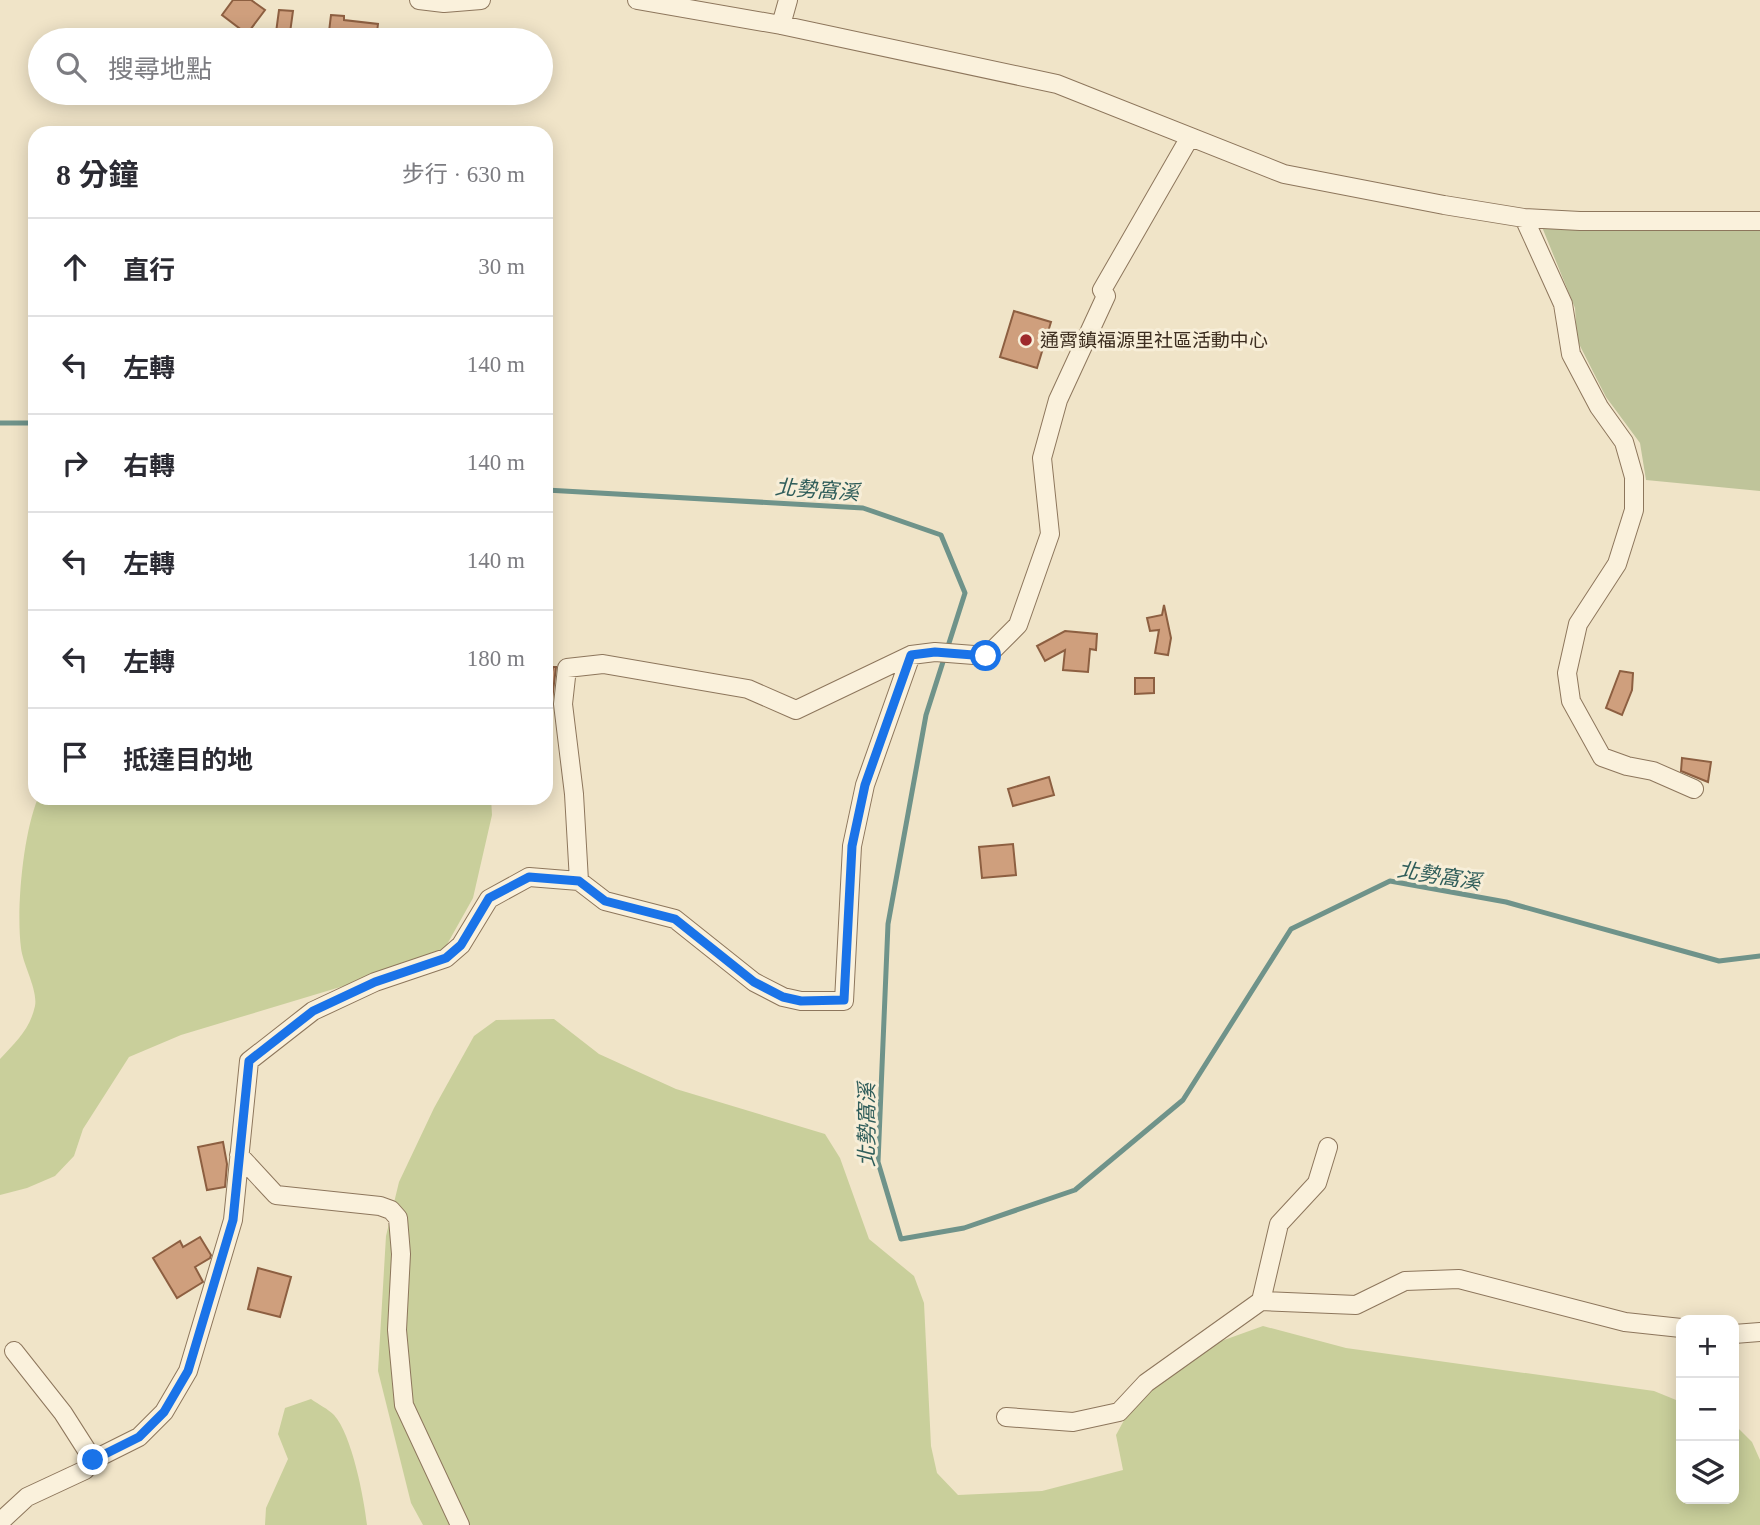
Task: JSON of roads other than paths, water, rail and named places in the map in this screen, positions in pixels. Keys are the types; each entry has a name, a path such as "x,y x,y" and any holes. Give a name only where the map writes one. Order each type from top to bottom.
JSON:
{"street":[{"path":"419,0 444,3 481,0"},
{"path":"637,0 781,25 1057,84 1284,174 1524,218 1580,221 1760,221"},
{"path":"781,25 788,0"},
{"path":"579,881 574,794 563,704 567,668 603,664 748,689 796,710 911,655 935,652 986,656 1018,625 1050,534 1042,458 1058,400 1106,296 1102,290 1190,137"},
{"path":"1524,218 1563,304 1571,354 1599,407 1624,442 1634,477 1634,510 1617,564 1578,624 1567,673 1571,701 1602,757 1653,771 1693,789"},
{"path":"0,1522 27,1497 85,1469 93,1460 139,1437 164,1412 188,1371 233,1220 249,1061 313,1011 375,982 446,958 461,945 489,898 529,877 579,881 605,901 675,919 754,982 783,997 801,1001 844,1000 852,846 865,785 911,655"},
{"path":"1261,1301 1279,1224 1318,1183 1328,1147"},
{"path":"239,1155 276,1195 380,1206 391,1210 398,1217 401,1254 397,1330 404,1405 460,1525"},
{"path":"1006,1417 1073,1422 1119,1412 1146,1383 1261,1301 1356,1305 1405,1280 1459,1279 1625,1322 1676,1327"},
{"path":"1739,1334 1760,1332"},
{"path":"14,1351 63,1413 93,1460"},
{"path":"13,1525 29,1509 27,1497"}],"waterway":[{"name":"北勢窩溪","path":"0,423 28,423"},
{"name":"北勢窩溪","path":"553,490 863,508 941,535 965,593 926,715 888,924 878,1162 901,1239 964,1228 1075,1190 1183,1100 1291,929 1390,881 1506,902 1719,961 1760,956"}],"place":[{"name":"通霄鎮福源里社區活動中心","path":"1026,340"}]}
